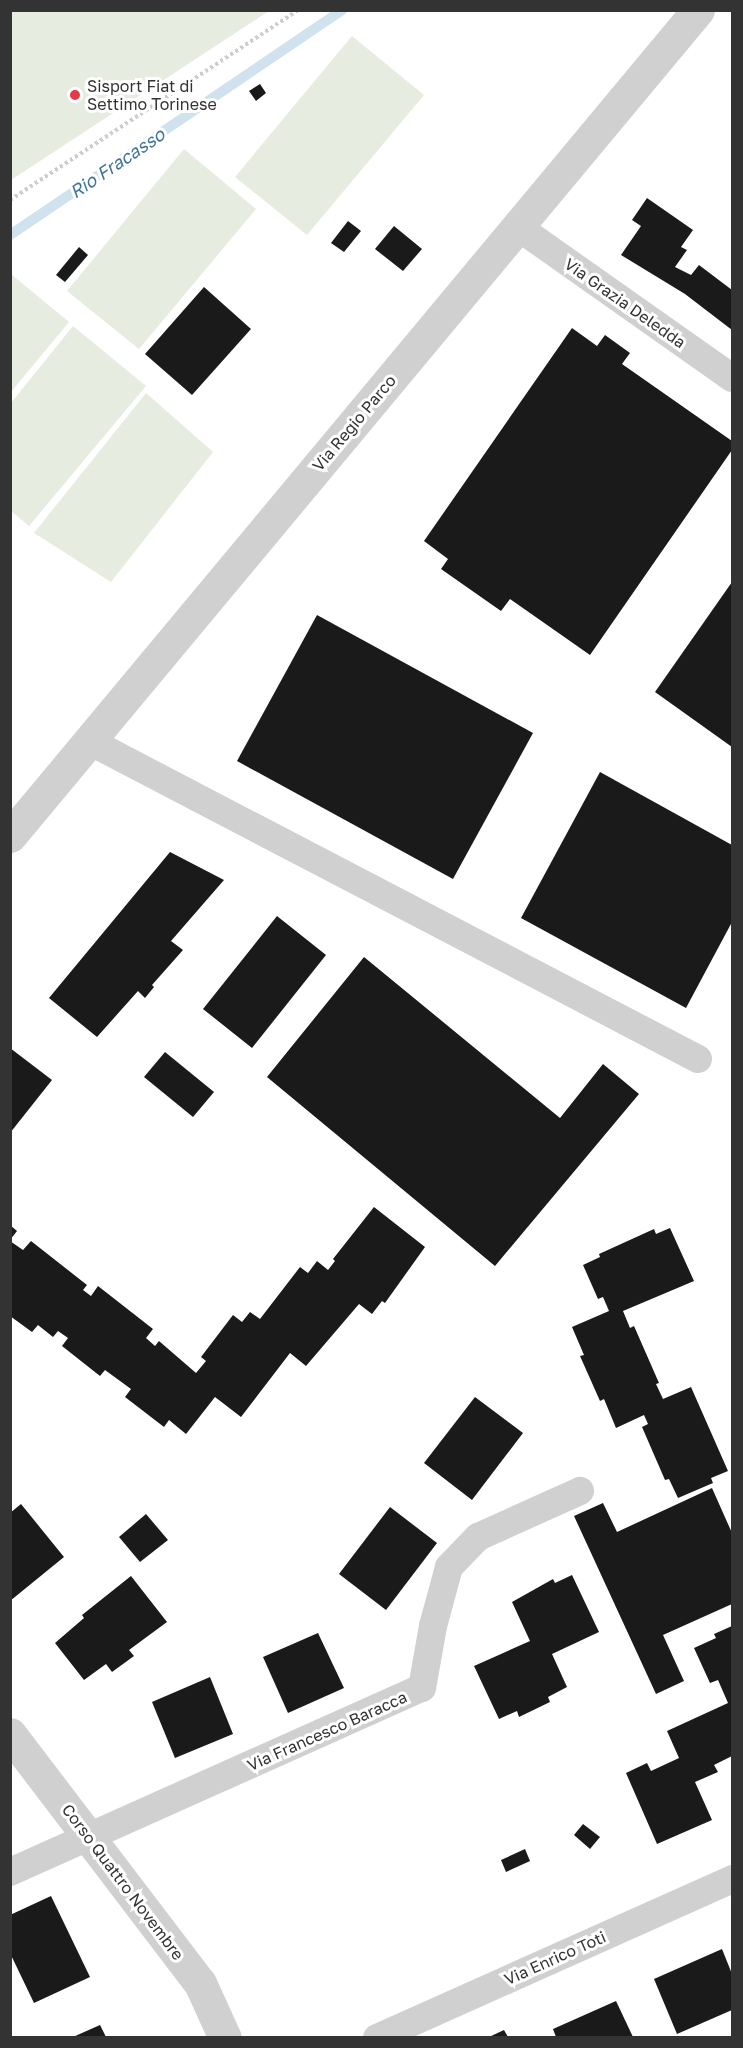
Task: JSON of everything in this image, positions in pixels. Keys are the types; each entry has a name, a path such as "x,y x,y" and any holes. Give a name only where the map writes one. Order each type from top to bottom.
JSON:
{"street":[{"name":"Via Regio Parco","path":"10,836 698,10"},
{"name":"Via Grazia Deledda","path":"518,227 732,378"},
{"path":"89,741 698,1059"},
{"name":"Via Francesco Baracca","path":"10,1872 422,1688 433,1626 448,1567 478,1537 580,1491"},
{"name":"Corso Quattro Novembre","path":"10,1734 200,1983 225,2037"},
{"name":"Via Enrico Toti","path":"377,2037 732,1879"}],"path":[{"path":"10,200 298,10"}],"shaded area":[{"name":"Sisport Fiat di Settimo Torinese","path":"11,10 269,10 269,11 11,180"},
{"path":"352,36 424,95 307,235 235,177"},
{"path":"184,149 256,209 139,349 67,291"},
{"path":"11,274 69,322 11,392"},
{"path":"73,326 146,386 29,526 11,511 11,403"},
{"path":"146,393 213,452 111,582 34,533"}],"building":[{"path":"260,84 266,93 256,101 249,91"},
{"path":"647,198 693,230 681,247 687,250 675,267 691,275 699,265 732,290 732,330 685,294 621,255 641,226 632,220"},
{"path":"348,221 361,231 344,252 331,243"},
{"path":"394,226 422,249 403,271 375,249"},
{"path":"79,247 88,255 65,282 56,275"},
{"path":"204,287 251,329 192,395 145,354"},
{"path":"572,328 597,346 605,335 630,353 622,364 732,441 732,450 590,655 510,599 501,611 441,569 448,559 424,541"},
{"path":"732,582 732,747 655,692"},
{"path":"317,615 533,733 453,879 237,761"},
{"path":"600,772 732,845 732,922 686,1008 521,918"},
{"path":"170,852 224,880 171,941 183,950 152,985 154,987 145,998 138,991 97,1037 49,998"},
{"path":"277,916 326,955 252,1048 203,1009"},
{"path":"364,957 560,1118 603,1064 639,1094 495,1266 267,1077"},
{"path":"10,1048 52,1080 10,1133"},
{"path":"165,1052 214,1092 193,1117 144,1077"},
{"path":"374,1207 425,1247 385,1303 382,1301 372,1314 359,1304 306,1366 290,1353 241,1417 215,1397 186,1434 169,1420 164,1427 125,1397 131,1389 105,1370 100,1376 62,1346 68,1338 58,1331 53,1337 38,1325 32,1332 10,1316 10,1241 23,1250 31,1241 87,1285 83,1290 91,1296 98,1286 153,1329 146,1338 155,1346 159,1341 196,1373 206,1361 201,1357 233,1315 242,1322 250,1312 260,1319 300,1267 308,1273 317,1261 328,1270 335,1261 333,1259"},
{"path":"10,1225 17,1231 10,1240"},
{"path":"670,1228 694,1281 623,1311 630,1328 634,1326 659,1383 656,1384 663,1399 691,1387 728,1471 711,1478 713,1483 678,1498 669,1479 665,1480 642,1427 648,1424 644,1415 616,1428 604,1399 600,1401 580,1356 584,1355 572,1327 609,1311 603,1297 598,1299 583,1265 600,1257 599,1254 654,1229 656,1234"},
{"path":"475,1397 523,1433 472,1500 424,1463"},
{"path":"712,1488 732,1533 732,1604 663,1635 684,1681 656,1694 574,1516 603,1503 617,1532"},
{"path":"21,1504 64,1557 10,1601 10,1513"},
{"path":"390,1507 437,1543 386,1610 339,1574"},
{"path":"146,1514 168,1540 140,1562 119,1537"},
{"path":"572,1575 599,1632 552,1654 567,1687 548,1697 550,1702 519,1717 517,1711 499,1719 474,1666 530,1641 512,1602 553,1579 555,1583"},
{"path":"131,1576 167,1622 129,1650 134,1656 112,1672 106,1664 84,1680 55,1643 84,1618 82,1615"},
{"path":"732,1626 732,1756 714,1765 718,1772 695,1782 712,1820 657,1844 626,1773 647,1763 651,1771 679,1758 667,1731 728,1703 718,1680 710,1683 694,1648 716,1638 714,1634"},
{"path":"318,1633 344,1688 288,1713 263,1657"},
{"path":"210,1677 233,1734 175,1758 152,1702"},
{"path":"583,1824 600,1837 590,1849 574,1835"},
{"path":"525,1849 530,1861 506,1872 501,1860"},
{"path":"51,1896 90,1977 34,2003 10,1953 10,1915"},
{"path":"722,1949 732,1974 732,2010 677,2034 654,1979"},
{"path":"616,2001 633,2037 556,2037 553,2029"},
{"path":"100,2025 106,2037 73,2037"},
{"path":"504,2030 508,2037 489,2037"}],"waterway":[{"name":"Rio Fracasso","path":"10,235 342,10"}],"place":[{"name":"Sisport Fiat di Settimo Torinese","path":"75,95"}]}
